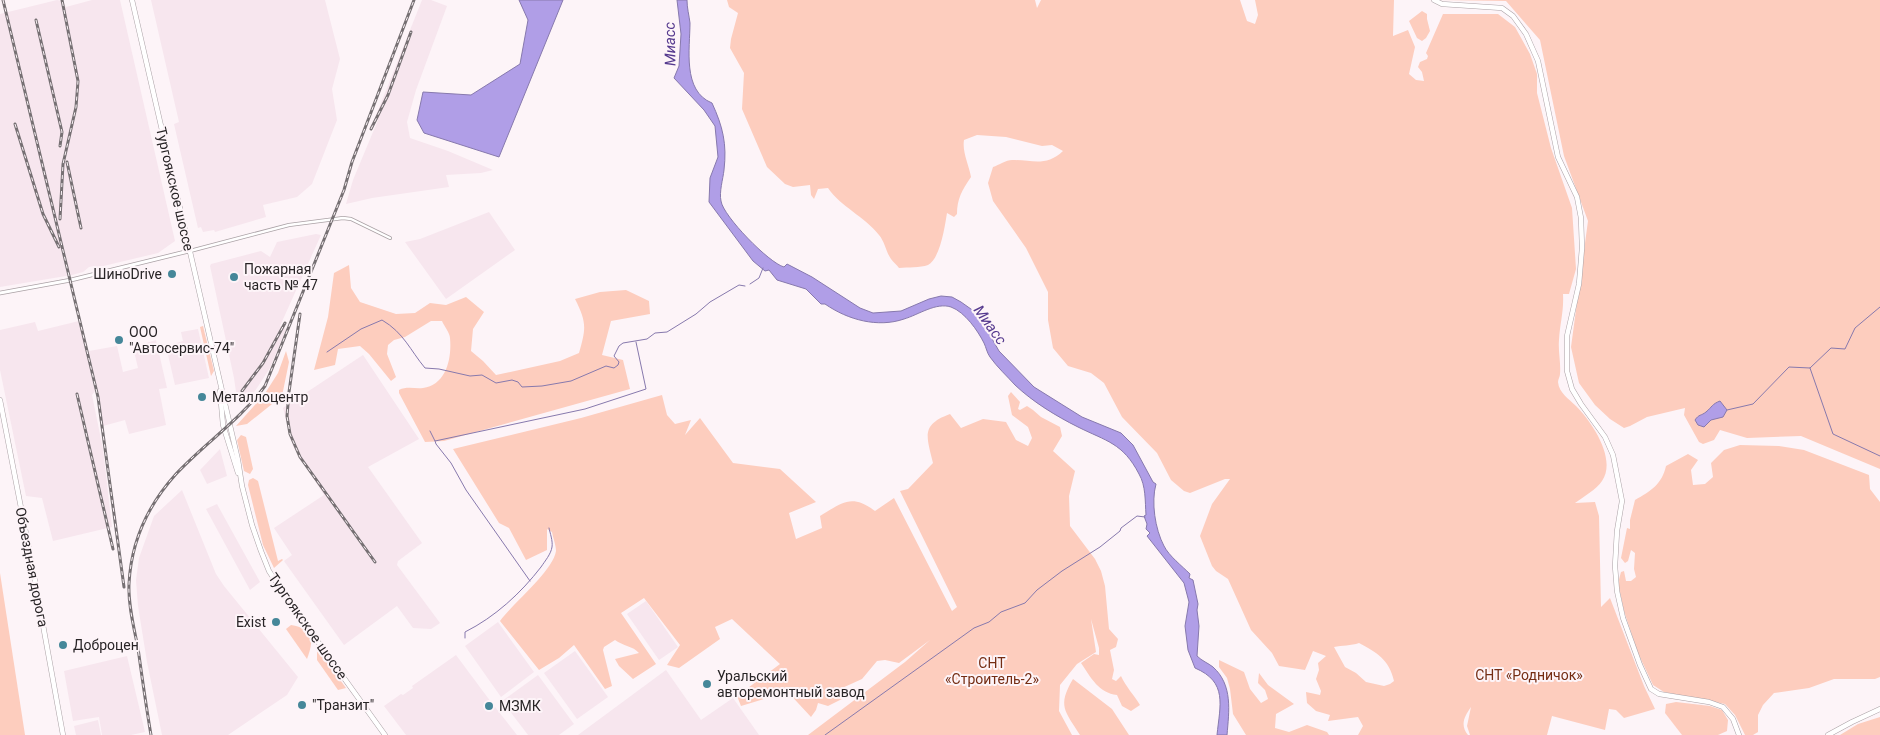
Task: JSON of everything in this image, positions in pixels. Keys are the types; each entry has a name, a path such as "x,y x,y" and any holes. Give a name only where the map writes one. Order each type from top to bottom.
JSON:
{"main road":[{"name":"Тургоякское шоссе","path":"132,0 218,378 223,425 234,465 241,479 255,536 269,571 385,735"},
{"path":"1434,0 1442,4 1502,8 1514,16 1526,34 1538,61 1558,157 1576,198 1581,218 1582,248 1579,284 1567,336 1567,371 1580,404 1605,437 1613,454 1622,501 1614,566 1616,591 1621,611 1631,643 1651,689 1659,694 1710,702 1723,707 1733,719 1739,735"},
{"name":"Объездная дорога","path":"0,400 32,559 63,735"},
{"path":"1828,735 1880,710"}],"street":[{"path":"0,293 70,280 289,225 343,218 352,219 390,238"}],"shaded area":[{"path":"57,0 62,1 66,7 92,0 120,0 175,241 158,253 95,268 94,266 89,267 83,272 72,275 0,287 0,14"},
{"path":"151,0 325,0 340,59 332,89 337,120 312,184 297,197 263,205 266,217 215,232 214,230 203,232 201,227 198,228 174,124 179,122"},
{"path":"422,0 431,0 447,6 416,90 407,122 410,138 448,151 493,170 481,173 446,175 449,187 372,198 346,204 353,180 378,120 375,118"},
{"path":"519,0 563,0 499,157 424,133 417,120 423,92 471,95 520,64 528,20"},
{"name":"Миасс","path":"677,0 687,0 690,23 689,56 692,79 702,97 712,103 723,136 725,161 721,201 730,217 758,248 777,264 784,267 787,264 812,277 860,308 873,313 901,311 929,299 941,296 952,297 978,314 999,351 1034,387 1082,417 1121,433 1133,445 1153,482 1156,484 1154,507 1156,524 1164,546 1190,574 1189,578 1193,580 1198,604 1197,656 1213,667 1224,682 1228,699 1227,735 1217,735 1220,696 1217,687 1213,680 1195,668 1188,650 1185,626 1189,602 1184,583 1147,536 1150,533 1146,529 1147,524 1144,516 1146,515 1143,484 1133,464 1120,449 1061,418 1022,391 993,361 975,328 956,309 939,306 894,322 863,321 834,310 825,304 821,304 806,289 777,280 769,270 765,271 753,261 709,202 710,178 718,157 715,126 704,110 674,78 679,66 681,34"},
{"path":"489,212 515,250 446,299 405,242 420,239"},
{"path":"316,234 321,235 280,326 286,329 270,368 253,394 241,405 237,399 210,266 211,264 261,251 270,257 277,242"},
{"path":"79,321 95,391 92,395 103,449 112,527 53,541 42,498 26,496 0,370 0,330 35,322 38,331"},
{"path":"198,329 209,378 175,385 166,346 183,341 181,332"},
{"path":"156,340 167,388 159,389 166,425 129,434 125,420 103,426 89,351 117,346 123,372 138,368 133,347"},
{"path":"363,355 419,439 368,467 422,543 398,561 397,565 440,623 431,629 413,628 397,606 344,645 284,561 292,555 274,528 324,495 293,446 283,408"},
{"path":"1720,401 1727,410 1723,417 1711,420 1704,427 1698,425 1695,420 1696,418"},
{"path":"220,449 227,476 207,484 200,470"},
{"path":"182,490 216,574 298,677 287,695 228,735 162,735 147,662 136,580 139,558 154,516"},
{"path":"217,504 260,582 250,590 206,509"},
{"path":"646,601 678,647 659,660 627,614"},
{"path":"498,622 534,672 501,697 465,646"},
{"path":"575,651 608,697 577,719 544,673"},
{"path":"456,655 517,735 406,735 384,706 413,688 412,686"},
{"path":"127,656 145,732 131,735 102,735 99,717 73,721 64,671"},
{"path":"666,670 701,720 733,698 759,735 578,735"},
{"path":"538,675 574,724 559,735 528,735 502,701"},
{"path":"98,720 101,735 76,735 74,726"}],"green space":[{"name":"СНТ «Родничок»","path":"727,0 1035,0 1037,8 1041,0 1240,0 1247,21 1255,24 1258,15 1255,0 1394,0 1393,36 1408,30 1415,47 1409,74 1416,80 1424,81 1422,72 1418,67 1420,62 1427,59 1426,53 1443,14 1498,14 1515,27 1530,54 1537,74 1537,93 1551,148 1572,208 1576,269 1569,294 1563,294 1559,344 1560,374 1558,382 1562,393 1589,421 1601,441 1607,462 1606,472 1600,484 1575,503 1595,502 1599,516 1601,607 1610,598 1644,686 1655,709 1624,718 1616,710 1609,709 1605,730 1552,716 1547,735 1470,735 1467,726 1471,707 1464,721 1464,728 1468,735 1358,735 1363,726 1358,717 1328,721 1330,715 1316,711 1307,703 1306,692 1320,695 1321,691 1316,679 1319,670 1318,663 1326,656 1313,651 1305,670 1279,666 1272,653 1251,630 1228,579 1212,566 1200,536 1212,504 1230,479 1225,479 1190,493 1184,491 1171,480 1157,453 1122,417 1104,383 1091,373 1068,366 1053,348 1048,320 1048,292 1026,248 993,201 988,183 993,167 1012,160 1045,161 1063,151 1052,145 1042,146 1006,137 977,135 964,140 965,154 971,177 961,195 957,214 954,217 947,213 936,256 928,265 899,268 889,256 883,241 873,228 839,201 828,188 818,189 814,199 811,195 810,185 793,187 785,184 767,167 742,109 744,73 730,48 738,13 729,7","holes":["1359,643 1377,654 1385,662 1392,673 1394,681 1384,686 1366,682 1356,673 1345,667 1334,647"]},
{"path":"1439,0 1880,0 1880,469 1801,436 1747,438 1720,430 1714,440 1703,444 1699,442 1684,415 1685,408 1647,417 1624,428 1610,419 1595,405 1579,383 1571,347 1588,221 1564,156 1540,40 1506,1"},
{"path":"1422,11 1427,14 1430,31 1422,41 1417,38 1409,21"},
{"path":"349,265 351,288 360,302 396,314 415,313 430,303 446,305 466,297 484,312 473,329 471,351 496,375 560,361 579,353 584,326 582,314 575,299 600,292 626,290 649,301 650,314 611,321 602,355 623,360 630,389 444,441 425,442 399,390 431,386 437,382 446,370 450,354 450,336 442,321 431,321 388,345 387,354 396,377 391,381 360,346 338,349 335,365 314,370 328,317 334,273"},
{"path":"203,326 214,371 211,376 200,327"},
{"path":"286,351 289,362 282,396 247,424 236,426 264,395 278,373"},
{"name":"СНТ «Строитель-2»","path":"1011,392 1020,402 1018,409 1020,410 1027,406 1041,417 1060,427 1062,436 1053,451 1075,471 1069,496 1070,526 1095,559 1101,571 1105,586 1109,629 1118,639 1116,647 1110,650 1114,670 1112,679 1116,681 1121,676 1140,705 1131,711 1122,706 1117,695 1100,688 1081,663 1094,654 1099,655 1099,648 1091,619 1096,652 1077,664 1060,685 1059,711 1072,735 808,735 905,662 930,640 899,663 885,660 877,661 862,679 840,689 842,699 828,706 818,703 811,717 785,689 767,698 741,706 737,696 780,664 732,619 715,627 720,639 679,668 667,665 680,645 644,598 621,613 656,664 633,679 619,666 615,659 639,653 615,640 604,647 603,650 612,686 605,689 574,645 559,658 539,670 500,621 548,568 556,551 552,532 547,529 547,550 526,560 509,528 499,523 453,449 581,418 662,395 667,415 675,424 691,420 685,435 700,418 733,463 780,469 816,502 789,513 796,539 822,528 820,516 841,504 853,501 859,502 875,511 894,498 952,611 957,607 900,491 908,489 933,463 928,439 930,427 940,418 950,414 961,428 983,419 1006,422 1016,440 1028,446 1032,438 1028,427 1012,415 1008,396"},
{"path":"241,435 246,437 253,469 250,474 244,471 237,440"},
{"path":"1740,445 1779,446 1804,450 1869,475 1870,489 1880,502 1880,677 1875,679 1834,679 1809,688 1774,693 1763,705 1758,715 1758,732 1753,735 1745,735 1735,715 1725,704 1664,692 1653,685 1638,653 1624,611 1618,583 1621,572 1624,571 1626,581 1631,581 1636,577 1634,569 1635,553 1631,550 1628,561 1625,563 1621,558 1627,528 1630,529 1630,520 1635,500 1659,482 1666,466 1688,454 1698,460 1691,470 1693,485 1705,484 1713,477 1711,463 1724,450"},
{"path":"253,478 258,481 278,561 283,560 274,568 263,545 248,485 249,480"},
{"path":"0,573 25,735 0,735"},
{"path":"291,625 304,629 310,636 311,646 307,659 286,629"},
{"path":"319,651 346,688 338,690 317,660 317,652"},
{"path":"1219,660 1244,672 1250,689 1261,703 1268,699 1265,690 1258,683 1259,673 1268,685 1294,704 1276,714 1275,728 1289,732 1307,725 1327,732 1329,735 1246,735 1233,714 1230,689 1227,678 1219,667"},
{"path":"1073,679 1112,709 1129,735 1080,735 1067,714 1064,702"},
{"path":"1676,702 1710,706 1722,710 1728,720 1727,731 1718,735 1682,735 1665,713 1666,704"},
{"path":"1880,717 1880,735 1840,735 1858,724"}],"waterway":[{"path":"750,284 759,278 763,268"},
{"path":"327,352 361,329 382,320 396,330 425,368 470,376 482,375 496,383 512,380 518,382 522,387 542,386 571,381 606,366 614,368 619,362 614,356 619,346 623,343 647,339 655,333 667,332 696,314 710,302 739,285 745,286"},
{"path":"1727,410 1753,404 1789,367 1810,368 1831,348 1845,349 1855,328 1880,307"},
{"path":"430,431 435,441 585,409 646,389 636,342"},
{"path":"1810,368 1833,434 1880,456"},
{"path":"435,441 451,463 466,490 530,581"},
{"path":"825,735 974,628 989,622 1001,612 1025,603 1037,590 1062,571 1100,547 1137,516 1145,517"},
{"path":"465,638 465,632 507,604 541,567 552,547 549,528"}],"railway":[{"path":"3,0 98,397 124,587"},
{"path":"60,219 63,164 76,107 78,81 62,0"},
{"path":"151,735 129,600 130,568 137,539 149,511 176,474 234,421 265,386 344,190 352,162 414,0"},
{"path":"36,20 62,132 60,146"},
{"path":"371,129 388,95 411,32"},
{"path":"15,124 43,214 59,247"},
{"path":"67,162 81,228"},
{"path":"300,314 289,392 287,416 290,434 300,457 375,562"},
{"path":"242,391 263,363 285,323"},
{"path":"77,394 113,549"}],"place":[{"name":"ШиноDrive","path":"172,274"},
{"name":"Пожарная часть № 47","path":"234,277"},
{"name":"ООО \"Автосервис-74\"","path":"119,340"},
{"name":"Металлоцентр","path":"202,397"},
{"name":"Exist","path":"276,622"},
{"name":"Доброцен","path":"63,645"},
{"name":"Уральский авторемонтный завод","path":"707,684"},
{"name":"\"Транзит\"","path":"302,705"},
{"name":"МЗМК","path":"489,706"}]}
